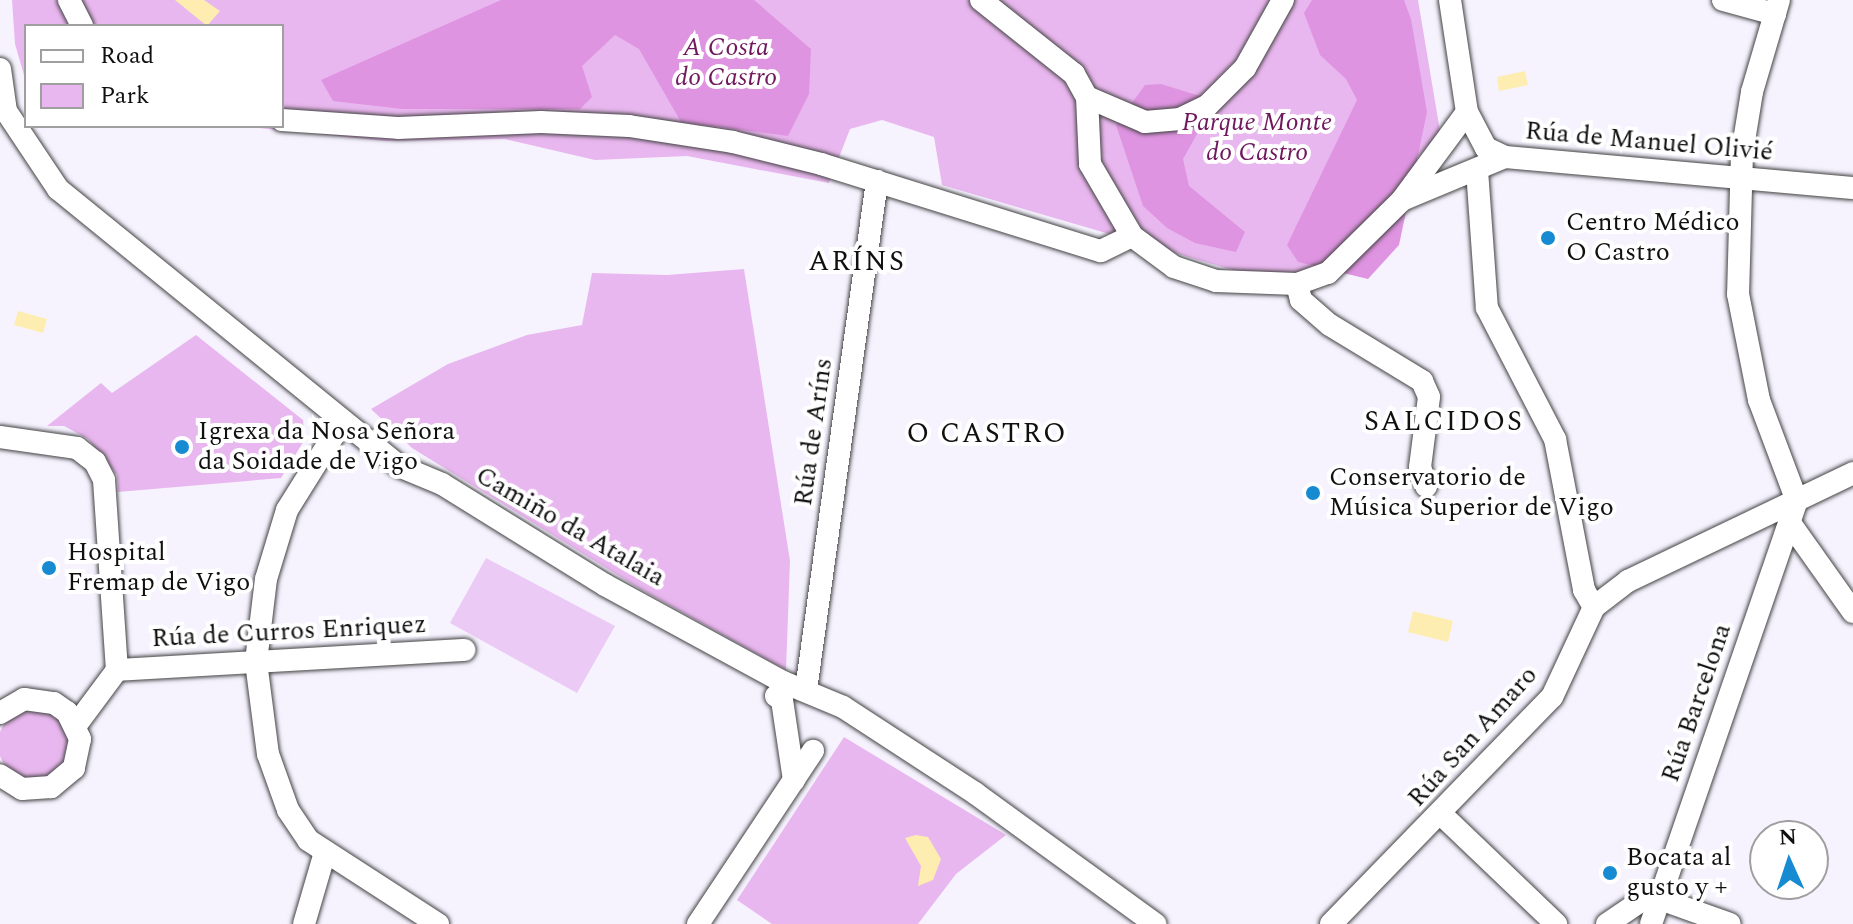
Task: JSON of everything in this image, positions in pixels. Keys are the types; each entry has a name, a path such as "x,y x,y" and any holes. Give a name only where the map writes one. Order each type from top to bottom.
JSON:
{"street":[{"path":"69,0 81,24"},
{"path":"981,0 1055,54 1087,97 1145,122 1180,119 1207,106 1245,68 1283,0"},
{"path":"1450,0 1467,112 1486,148 1505,157"},
{"path":"1723,0 1777,7 1752,92 1740,178 1738,294 1759,400 1797,501"},
{"name":"Camiño da Atalaia","path":"0,69 6,111 58,189 399,466 442,484 605,585 843,707 975,793 1155,924"},
{"path":"284,120 398,128 541,122 629,126 733,142 877,181 1101,251 1132,236 1090,164 1087,97"},
{"name":"Rúa de Manuel Olivié","path":"1132,236 1174,267 1216,281 1297,284 1328,273 1402,200 1467,112"},
{"name":"Rúa de Manuel Olivié","path":"1402,200 1505,157 1853,188"},
{"path":"1477,170 1487,308 1555,439 1584,590 1594,607"},
{"name":"Rúa de Aríns","path":"806,690 877,181"},
{"path":"1297,284 1301,300 1330,325 1422,381 1429,397 1420,467 1426,486"},
{"path":"342,422 306,473 283,521 266,579 256,662 258,703 276,781 296,826 325,852 438,924"},
{"path":"0,437 25,444 58,442 95,462 104,480 117,670 76,725"},
{"name":"Rúa San Amaro","path":"1331,924 1442,815 1552,697 1594,607 1628,581 1853,473"},
{"name":"Rúa Barcelona","path":"1651,924 1797,501"},
{"path":"1790,523 1853,612"},
{"name":"Rúa de Curros Enriquez","path":"117,670 464,650"},
{"path":"776,696 782,700 794,780"},
{"path":"0,713 24,699 39,698 54,703 76,725 79,754 64,779 36,790 22,789 0,775"},
{"path":"698,924 813,751"},
{"path":"1442,815 1556,924"},
{"path":"304,924 325,852"},
{"path":"1607,924 1641,901 1660,899 1730,924"}],"green space":[{"name":"Parque Monte do Castro","path":"12,0 1418,0 1440,131 1342,249 1297,275 1260,278 942,185 934,137 882,120 850,129 829,183 687,156 595,160 505,139 385,141 258,128 284,128 284,24 24,24 24,75 15,44"},
{"name":"A Costa do Castro","path":"501,0 754,0 811,49 809,94 788,136 681,122 639,49 615,35 582,66 592,97 580,109 402,109 333,101 321,80"},
{"path":"1312,0 1404,0 1411,19 1427,112 1399,245 1368,279 1298,262 1287,245 1357,100 1346,79 1320,55 1304,13"},
{"path":"1161,84 1200,96 1205,120 1183,159 1189,186 1245,232 1236,252 1195,243 1167,228 1143,206 1116,125 1145,85"},
{"path":"744,269 790,561 786,670 640,589 412,448 371,409 448,364 527,335 582,325 592,273 667,275"},
{"path":"196,335 303,420 305,439 281,478 118,492 117,475 88,439 64,426 47,426 101,383 112,393"},
{"path":"27,708 48,710 60,718 70,737 68,758 60,770 41,780 20,778 8,770 -1,754 0,730 8,718"},
{"path":"844,737 1006,835 956,874 918,924 772,924 737,900"}],"shaded area":[{"path":"175,0 204,0 220,11 209,24 205,24"},
{"path":"1525,71 1528,85 1499,91 1497,77"},
{"path":"18,311 47,319 43,333 14,325"},
{"path":"486,558 615,626 577,693 450,623"},
{"path":"1413,611 1453,621 1448,642 1408,632"},
{"path":"916,835 928,837 941,859 933,880 918,886 921,866 905,838"}],"place":[{"name":"Centro Médico O Castro","path":"1548,238"},
{"name":"Igrexa da Nosa Señora da Soidade de Vigo","path":"182,447"},
{"name":"Conservatorio de Música Superior de Vigo","path":"1313,493"},
{"name":"Hospital Fremap de Vigo","path":"49,568"},
{"name":"Bocata al gusto y +","path":"1610,873"}],"district":[{"name":"ARÍNS","path":"857,262"},
{"name":"SALCIDOS","path":"1444,422"},
{"name":"O CASTRO","path":"987,434"}]}
